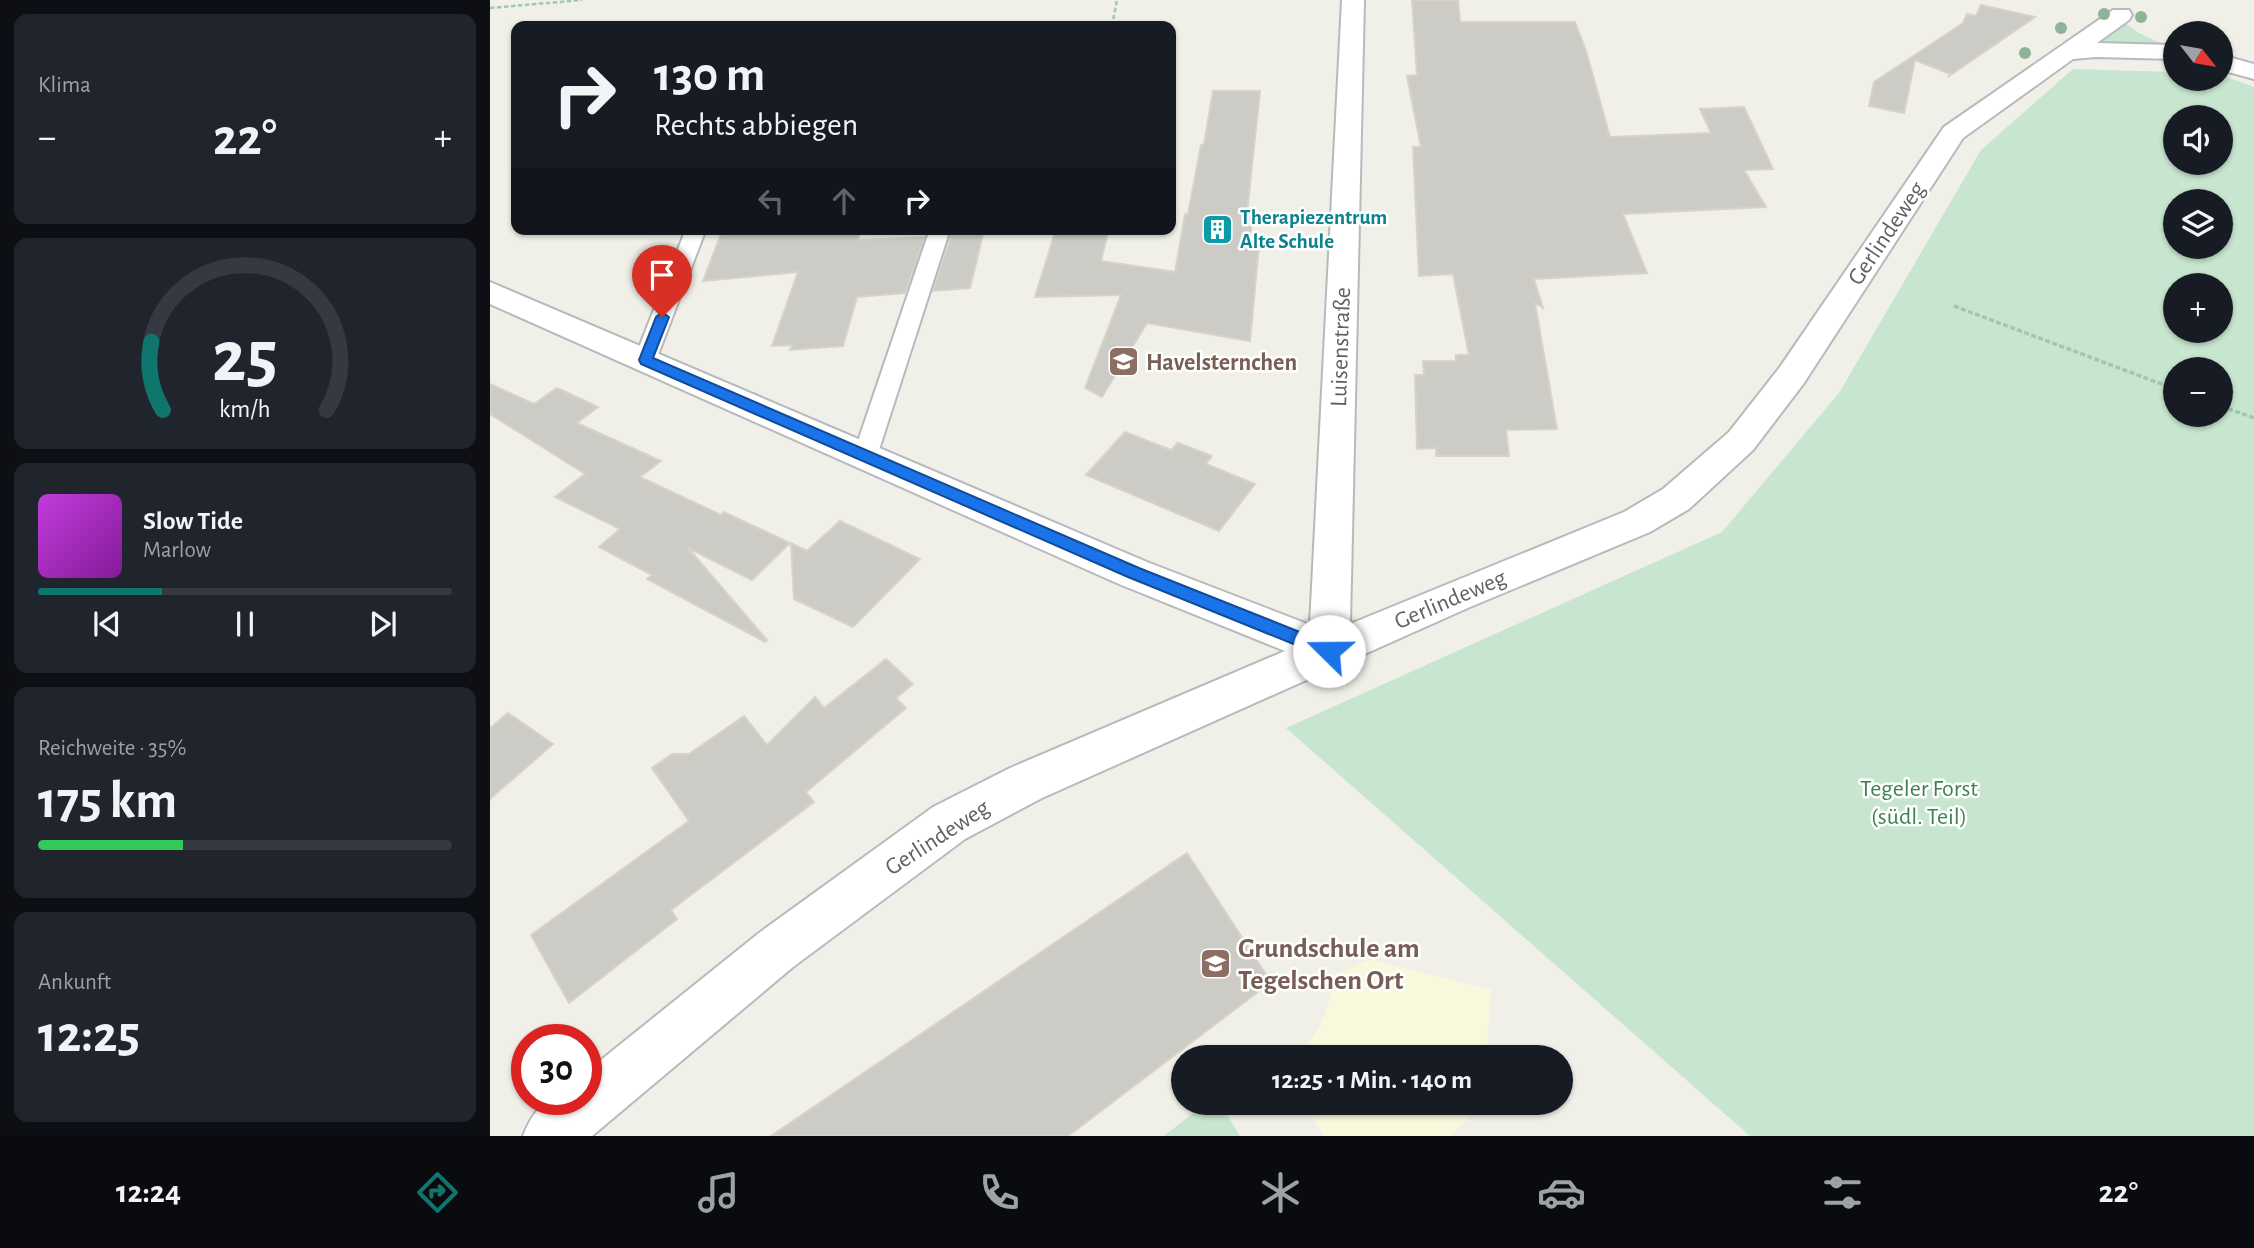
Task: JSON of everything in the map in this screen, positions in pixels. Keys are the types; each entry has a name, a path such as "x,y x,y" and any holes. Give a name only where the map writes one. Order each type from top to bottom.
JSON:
{"street":[{"name":"Luisenstraße","path":"1329,651 1353,0"},
{"name":"Gerlindeweg","path":"550,1136 776,950 949,823 1026,783 1329,651 1637,522 1675,499 1741,441 1793,375 1953,133 2081,52 2114,7"},
{"path":"2114,7 2150,35 2163,40"},
{"path":"2081,52 2163,52"},
{"path":"2233,66 2254,72"},
{"path":"490,292 1133,573 1329,651"}],"lane":[{"path":"645,360 694,235"},
{"path":"865,456 938,235"}],"path":[{"path":"490,8 582,0"},
{"path":"1113,21 1117,0"},
{"path":"1954,306 2163,384"},
{"path":"2233,410 2254,418"}],"green space":[{"path":"2124,22 2163,44 2163,49 2085,45"},
{"name":"Tegeler Forst (südl. Teil)","path":"2073,69 2163,72 2163,91 2233,91 2233,79 2254,87 2254,1136 1750,1136 1286,728 1722,532 1839,393 1981,150"},
{"path":"1191,1115 1227,1115 1240,1136 1164,1136"}],"sand":[{"path":"1371,959 1491,990 1487,1045 1307,1045 1322,1020 1334,975"},
{"path":"1311,1115 1472,1115 1450,1136 1324,1136"}],"building":[{"path":"1412,0 1458,0 1460,22 1575,22 1610,137 1711,133 1700,109 1744,107 1773,169 1744,170 1766,207 1623,214 1647,273 1534,279 1543,308 1535,303 1557,429 1506,430 1509,456 1436,456 1436,448 1417,449 1415,375 1424,375 1423,361 1456,361 1456,355 1469,355 1453,274 1419,276 1413,147 1421,147 1407,76 1417,75"},
{"path":"1981,5 2035,17 1949,76 1950,74 1915,60 1904,113 1869,106 1874,82 1963,23 1967,14 1976,16"},
{"path":"1213,91 1260,91 1247,213 1253,213 1249,245 1259,245 1250,341 1147,323 1102,397 1085,388 1121,295 1035,297 1054,235 1108,235 1101,261 1175,272 1185,214 1188,214 1201,145 1204,144"},
{"path":"721,235 859,235 858,240 925,237 905,293 857,297 843,346 790,350 792,345 772,346 798,272 703,281"},
{"path":"983,235 970,288 933,291 951,236"},
{"path":"490,384 534,404 557,388 598,407 577,423 661,461 640,477 721,515 724,512 790,543 752,580 688,548 767,640 765,642 647,579 652,575 599,547 620,529 555,497 585,474 490,414"},
{"path":"1125,432 1171,450 1178,443 1212,456 1206,464 1255,484 1219,531 1086,475"},
{"path":"840,521 920,559 853,627 794,599 791,543 807,551"},
{"path":"886,659 913,684 896,698 906,708 806,792 814,802 671,910 677,919 569,1003 531,935 689,821 652,768 672,754 689,754 744,716 767,745 815,697 824,708"},
{"path":"508,713 553,744 490,799 490,728"},
{"path":"1187,853 1271,982 1188,1045 1171,1045 1171,1058 1068,1136 771,1136"}],"place":[{"name":"Therapiezentrum Alte Schule","path":"1217,229"},
{"name":"Havelsternchen","path":"1123,362"},
{"name":"Grundschule am Tegelschen Ort","path":"1215,963"}],"route":[{"path":"662,317 645,360 1133,573 1329,651"}]}
